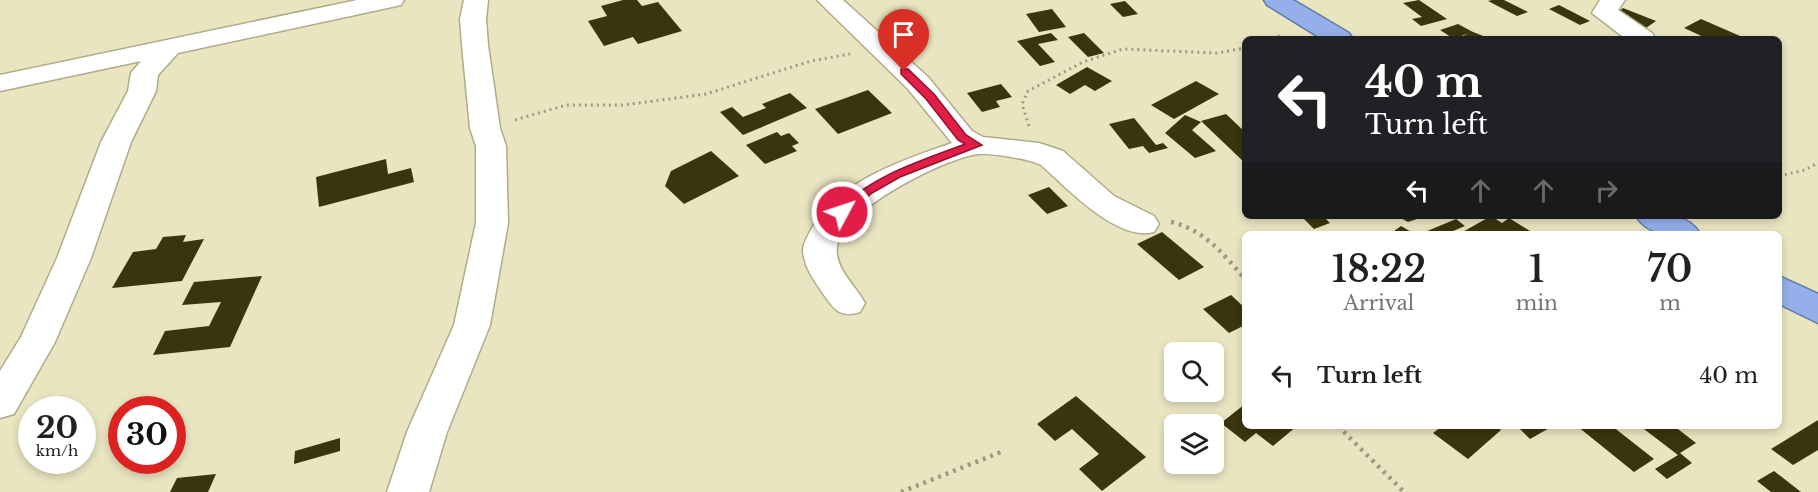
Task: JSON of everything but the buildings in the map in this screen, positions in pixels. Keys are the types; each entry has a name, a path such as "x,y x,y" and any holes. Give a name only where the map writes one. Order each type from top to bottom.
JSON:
{"highway":[{"path":"1276,0 1335,36"},
{"path":"1782,290 1818,310"}],"street":[{"path":"0,83 392,0"},
{"path":"408,492 427,432 472,325 492,223 491,146 485,128 473,18 476,0"},
{"path":"829,0 918,83 962,137 976,145 1039,152 1052,158 1102,203 1143,224"},
{"path":"1613,0 1605,9 1605,13 1639,36"},
{"path":"0,404 38,342 74,258 116,142 142,91 145,73 170,46"},
{"path":"848,303 824,267 820,249 827,230 842,212 867,190 896,174 976,145"}],"path":[{"path":"485,128 566,105 624,105 706,94 811,61 878,47"},
{"path":"1039,152 1021,102 1024,93 1032,86 1118,50 1134,47 1211,55 1242,49"},
{"path":"1782,175 1805,170 1818,164"},
{"path":"1143,224 1175,222 1194,231 1215,246 1242,276"},
{"path":"1341,429 1404,492"},
{"path":"901,492 1001,452"}],"route":[{"path":"842,212 867,190 896,174 976,145 962,137 942,116 930,96 904,71"}]}
